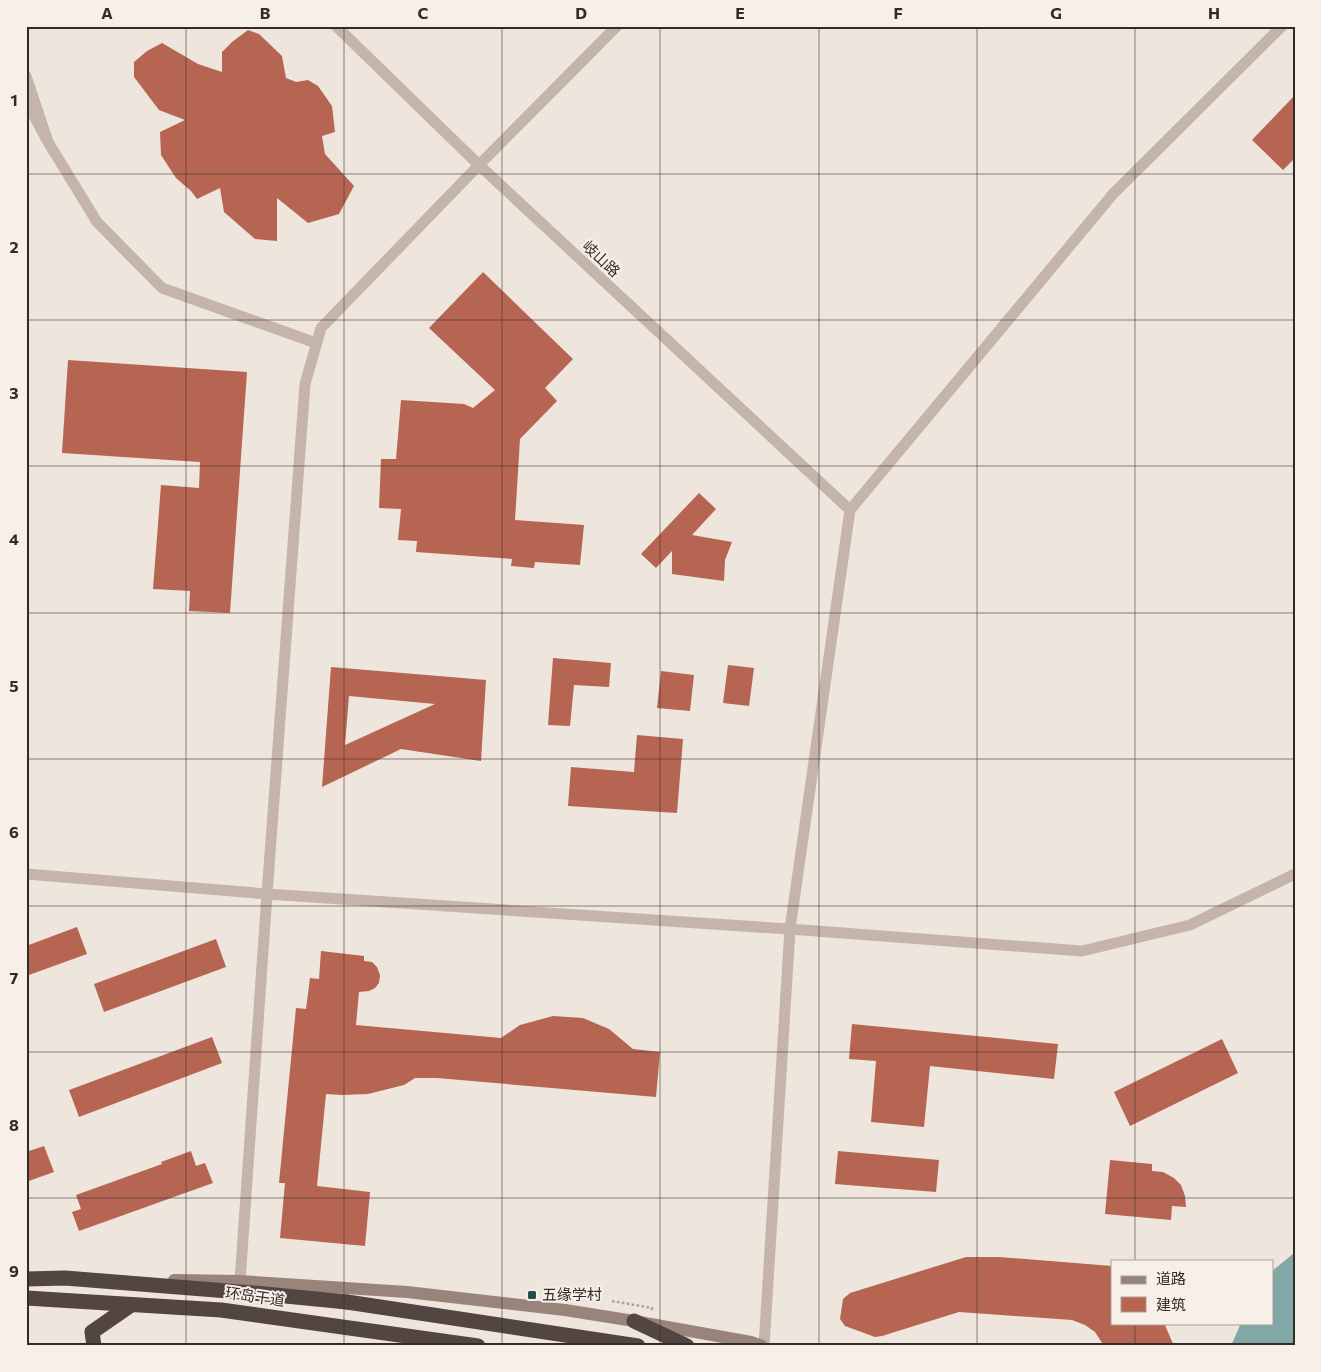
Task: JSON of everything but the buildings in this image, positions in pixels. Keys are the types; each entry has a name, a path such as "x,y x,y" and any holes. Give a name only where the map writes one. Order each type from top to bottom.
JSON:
{"highway":[{"path":"26,1278 65,1278 347,1302 638,1346"},
{"name":"环岛干道","path":"26,1298 221,1310 478,1346"},
{"path":"94,1346 92,1332 131,1304"},
{"path":"634,1321 687,1346"}],"main road":[{"path":"65,1278 240,1282 407,1292 565,1310 751,1342 763,1346"}],"street":[{"name":"岐山路","path":"336,26 479,165 850,510"},
{"path":"240,1282 305,384 316,343 321,328 617,26"},
{"path":"763,1346 790,929 850,510 1113,194 1282,26"},
{"path":"26,76 48,142"},
{"path":"26,101 48,142 97,222 162,288 316,343"},
{"path":"26,874 267,894 790,929 1082,951 1190,924 1295,874"}],"water":[{"path":"1295,1254 1295,1346 1231,1346 1241,1324 1274,1324 1274,1269"}],"place":[{"name":"五缘学村","path":"532,1295"}]}
